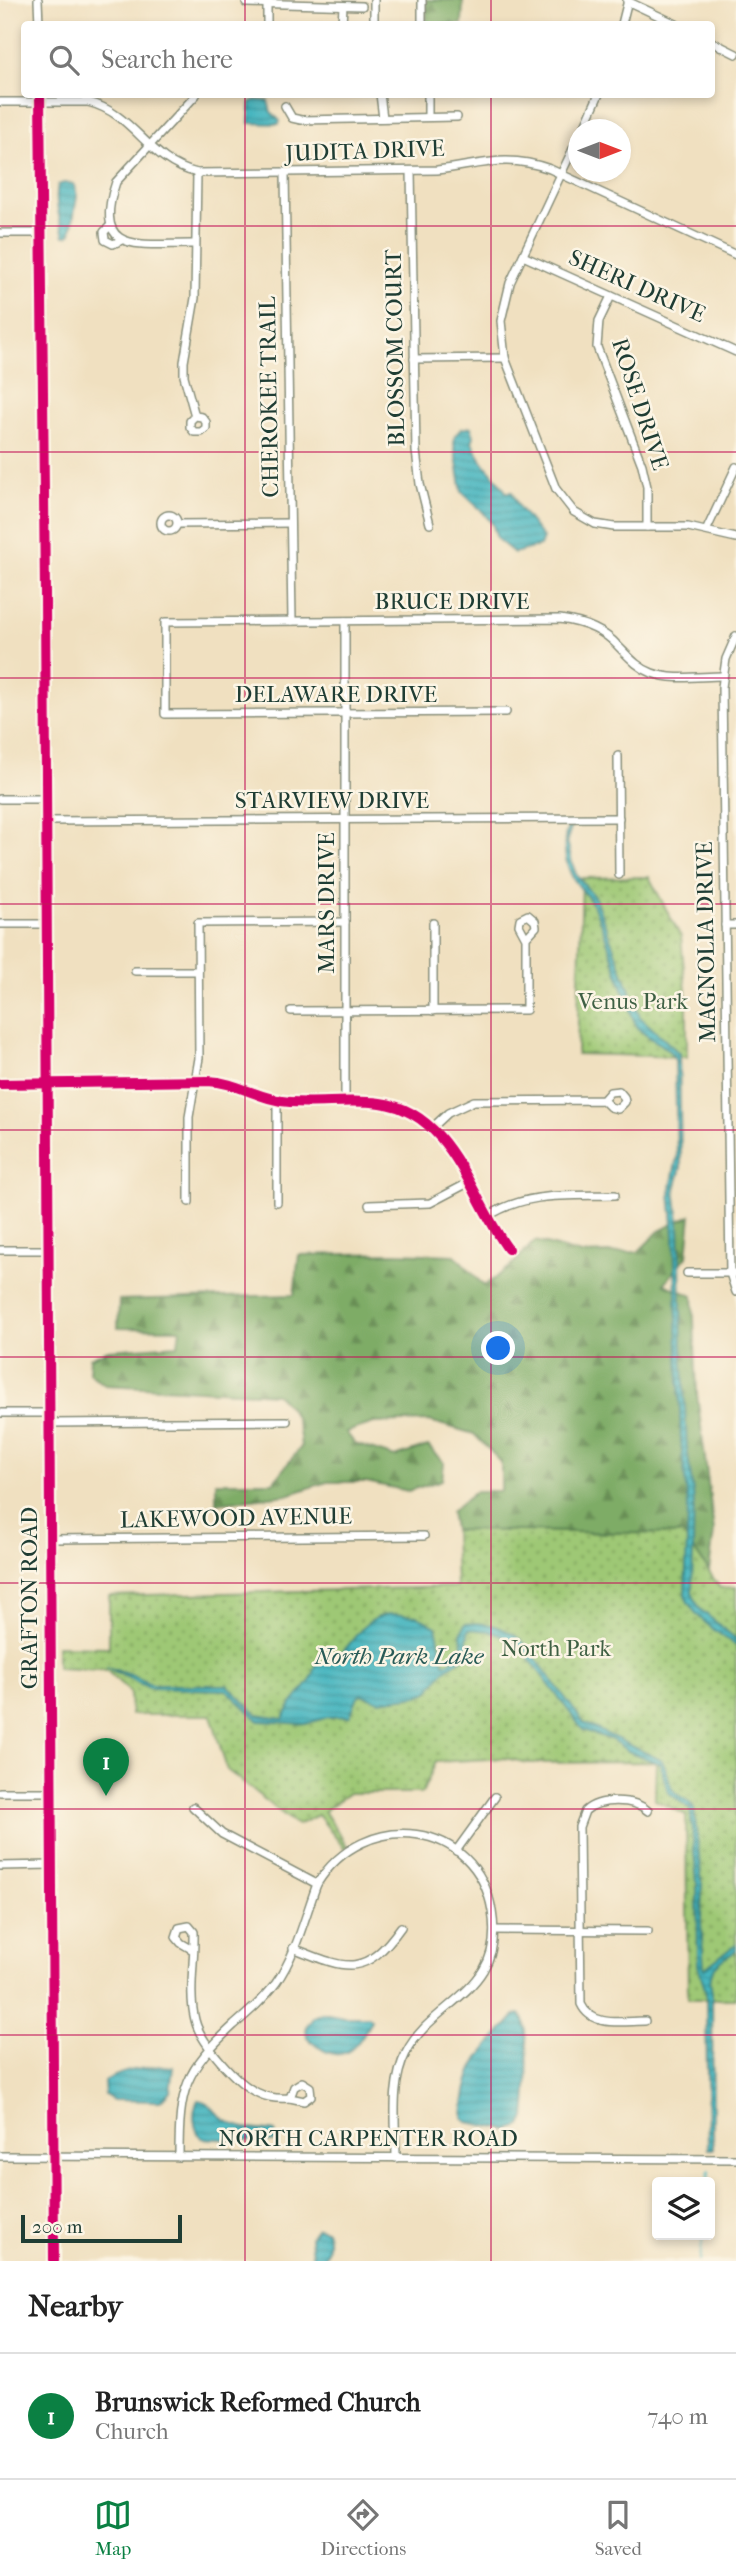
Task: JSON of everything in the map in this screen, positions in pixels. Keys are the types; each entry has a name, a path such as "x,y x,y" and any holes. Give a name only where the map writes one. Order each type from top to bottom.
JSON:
{"street":[{"path":"38,0 39,21"},
{"path":"374,0 374,21"},
{"path":"422,0 422,21"},
{"path":"623,21 628,1 670,21"},
{"path":"246,3 298,2 362,6"},
{"path":"267,4 267,21"},
{"path":"342,21 343,6"},
{"path":"715,44 736,54"},
{"name":"JUDITA DRIVE","path":"0,102 40,98 100,105 123,119 175,166 197,173 411,171 459,167 500,159 526,162 561,175 736,255"},
{"name":"GRAFTON ROAD","path":"40,98 54,2261"},
{"path":"192,98 116,182 111,196 110,226 118,237 131,244 195,244"},
{"path":"380,98 383,118"},
{"path":"428,117 429,98"},
{"path":"588,119 596,98"},
{"path":"285,106 292,118 302,120 457,117"},
{"path":"568,161 510,283 503,309 502,334 505,358 556,489 567,505 586,520 604,526 673,525 736,538"},
{"name":"BLOSSOM COURT","path":"411,171 416,451 420,484 430,524"},
{"path":"195,416 184,376 184,362 195,298 197,173"},
{"name":"CHEROKEE TRAIL","path":"285,173 292,621"},
{"path":"110,226 104,232 105,240 113,244 118,237"},
{"path":"0,233 41,233"},
{"name":"SHERI DRIVE","path":"523,256 736,352"},
{"name":"ROSE DRIVE","path":"611,296 599,321 597,347 642,465 647,486 647,527"},
{"path":"414,359 505,358"},
{"path":"707,530 736,467"},
{"path":"178,524 290,523"},
{"name":"MARS DRIVE","path":"345,621 345,1102"},
{"name":"BRUCE DRIVE","path":"165,714 165,622 571,621 602,632 635,663 653,673 670,677 722,676"},
{"name":"MAGNOLIA DRIVE","path":"736,636 722,676 725,925 733,1273 736,1292"},
{"name":"DELAWARE DRIVE","path":"165,714 506,712"},
{"path":"618,756 619,875"},
{"path":"0,799 46,799"},
{"name":"STARVIEW DRIVE","path":"46,821 619,818"},
{"path":"189,1202 189,1118 199,1058 198,923 345,922"},
{"path":"433,923 433,1010"},
{"path":"0,924 46,924"},
{"path":"725,925 736,925"},
{"path":"291,1011 526,1010 526,938"},
{"path":"135,971 198,971"},
{"path":"0,1084 228,1083 277,1101 373,1102 393,1105 414,1114 433,1128 448,1146 508,1249"},
{"path":"433,1128 448,1113 474,1101 603,1100"},
{"path":"277,1101 277,1202"},
{"path":"369,1205 430,1203 468,1183"},
{"path":"487,1217 509,1204 530,1198 615,1195"},
{"path":"0,1250 48,1250"},
{"path":"687,1273 733,1273"},
{"path":"0,1413 49,1413"},
{"path":"49,1423 288,1421"},
{"name":"LAKEWOOD AVENUE","path":"50,1539 424,1536"},
{"path":"0,1792 51,1791"},
{"path":"456,1851 495,1797"},
{"path":"645,2021 602,2021 583,2009 580,1998 579,1827 582,1816 590,1807 601,1802 636,1804 648,1811"},
{"path":"193,1807 222,1834 317,1884"},
{"path":"179,2157 179,2115 184,2089 196,2065 269,1992 282,1973 317,1884 339,1856 359,1843 379,1836 413,1834 436,1840 456,1851 473,1868 485,1888 492,1909 494,1930 491,1951 477,1980 462,1997 425,2028 405,2056 396,2087 396,2158"},
{"path":"0,1866 52,1865"},
{"path":"293,1948 336,1965 358,1964 382,1953 401,1927"},
{"path":"494,1930 648,1931"},
{"path":"193,1950 194,2018 200,2034 248,2087 268,2097 290,2098"},
{"name":"NORTH CARPENTER ROAD","path":"0,2156 736,2159"}],"green space":[{"path":"426,0 463,0 462,21 427,21"},
{"name":"Venus Park","path":"649,877 681,937 687,1002 687,1057 577,1054 582,878"},
{"path":"691,1215 687,1256 664,1284 693,1296 697,1394 714,1531 709,1571 683,1534 454,1530 451,1512 476,1491 501,1491 501,1462 474,1434 429,1421 374,1423 346,1432 355,1444 395,1457 428,1446 444,1463 442,1480 408,1491 366,1482 327,1482 287,1495 216,1503 216,1482 273,1482 301,1447 295,1417 282,1400 276,1394 105,1385 89,1373 90,1358 108,1350 178,1345 180,1329 118,1328 119,1300 294,1295 299,1255 455,1255 484,1286 510,1267 535,1241 581,1254 638,1252 659,1231"},
{"name":"North Park","path":"454,1530 684,1534 720,1588 736,1587 736,1999 688,1999 686,1815 655,1800 656,1762 528,1763 505,1758 436,1762 422,1793 349,1793 324,1811 347,1846 344,1848 318,1815 297,1825 227,1770 211,1715 131,1715 130,1692 106,1670 57,1668 57,1646 109,1647 109,1596 456,1587"}],"water":[{"path":"268,101 271,112 280,121 279,124 249,123 251,102"},
{"path":"74,184 77,196 71,233 68,236 64,236 57,204 58,185"},
{"path":"471,427 474,436 472,442 479,456 506,492 512,492 518,506 543,538 540,546 514,553 497,539 493,525 462,492 455,436 461,429"},
{"path":"572,824 567,840 572,863 576,874 595,898 640,1017 679,1053 681,1167 675,1189 679,1221 687,1447 694,1500 692,1593 700,1609 736,1639 736,1646 700,1618 685,1596 688,1506 681,1444 674,1235 670,1193 677,1157 675,1060 668,1050 643,1033 634,1020 594,907 572,877 568,866 565,842 567,830"},
{"name":"North Park Lake","path":"390,1614 417,1616 436,1627 444,1663 448,1663 463,1651 461,1634 465,1624 489,1625 512,1634 525,1644 584,1723 661,1760 672,1788 694,1808 702,1883 704,1969 736,1944 736,1951 718,1963 711,1978 713,2149 708,2149 706,1993 698,1965 697,1883 690,1809 668,1792 660,1764 628,1751 612,1740 583,1730 519,1645 489,1631 469,1629 469,1653 443,1672 428,1692 418,1696 379,1701 362,1694 358,1696 350,1716 328,1717 306,1724 259,1721 227,1690 149,1688 106,1667 152,1685 228,1685 257,1715 283,1719 311,1679 316,1664 334,1660 371,1621"},
{"path":"323,2013 343,2017 368,2017 371,2020 352,2048 337,2054 318,2047 307,2037 306,2027 314,2017"},
{"path":"521,2014 526,2033 528,2063 525,2118 521,2126 508,2130 467,2122 463,2118 472,2071 485,2050 516,2015"},
{"path":"160,2066 173,2067 170,2091 160,2101 113,2100 105,2095 104,2082 110,2078"},
{"path":"198,2100 237,2126 275,2132 277,2139 273,2142 202,2138 194,2120"},
{"path":"317,2228 326,2230 328,2238 322,2261 313,2261 310,2237"}],"waterway":[{"path":"708,2177 709,2170"},
{"path":"700,2261 702,2240"}],"cycle path":[{"path":"40,98 54,2261"},
{"path":"0,1084 208,1081 229,1084 279,1101 369,1102 405,1110 425,1123 442,1140 508,1249"}],"place":[{"name":"Brunswick Reformed Church","path":"106,1796"}]}
